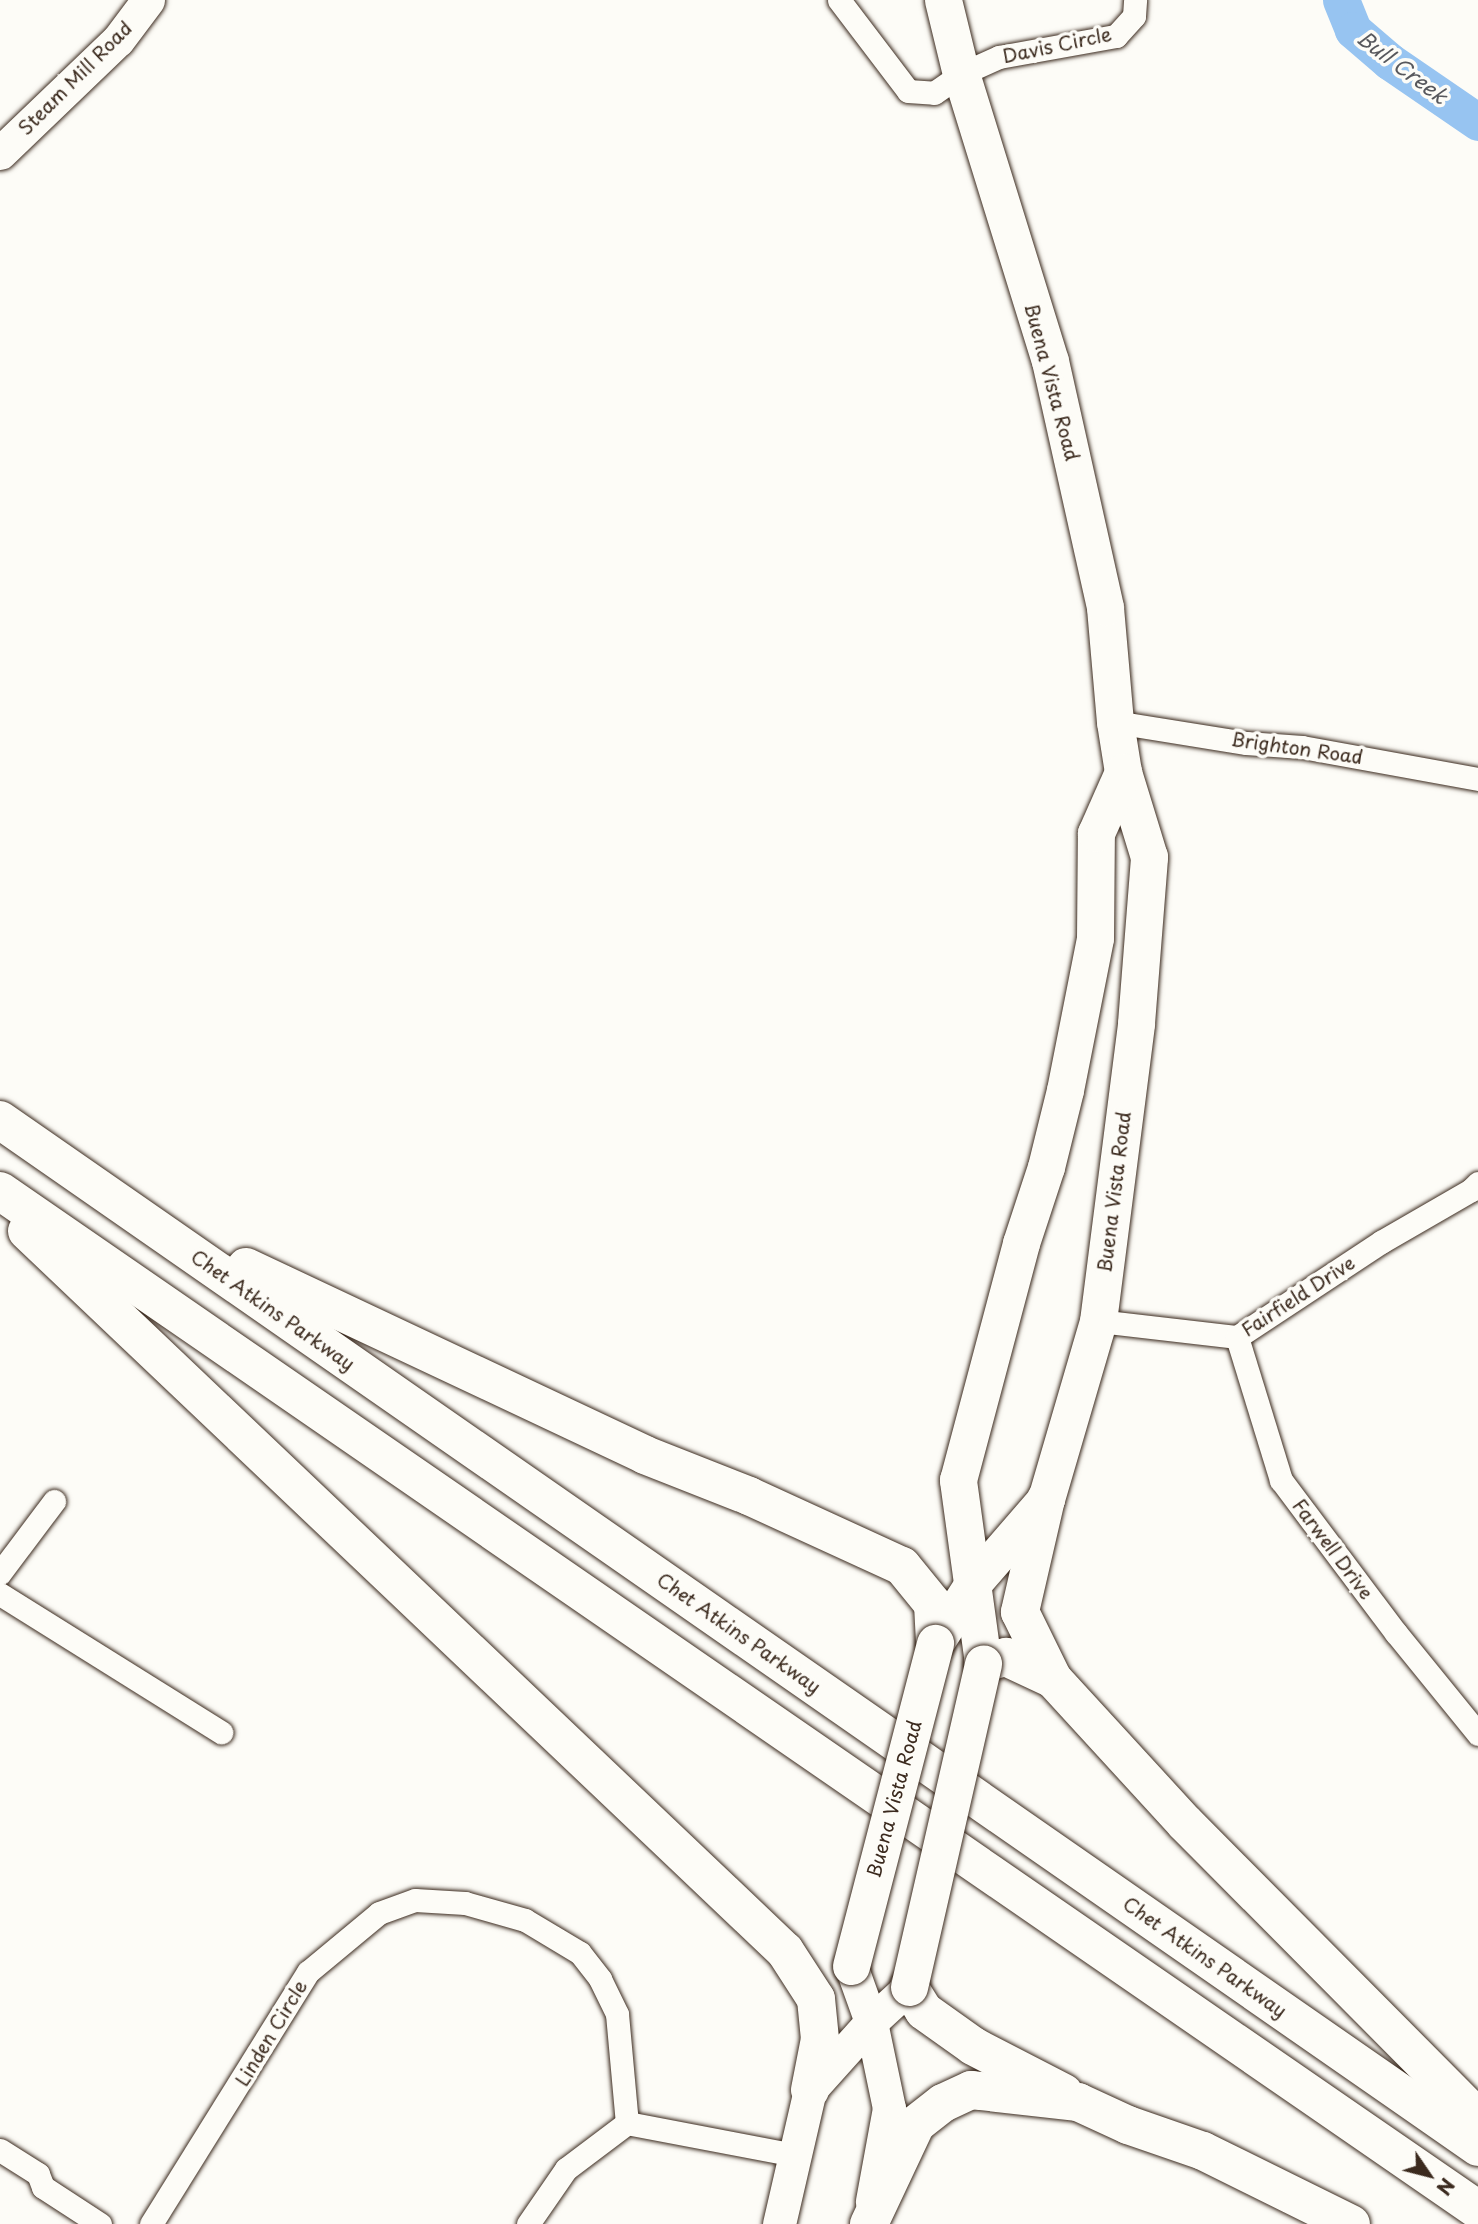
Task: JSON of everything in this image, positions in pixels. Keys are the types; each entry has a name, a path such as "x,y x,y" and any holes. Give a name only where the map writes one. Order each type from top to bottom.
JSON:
{"highway":[{"path":"0,1118 252,1271 645,1455 749,1496 902,1566 933,1604 935,1643"},
{"name":"Chet Atkins Parkway","path":"0,1118 1478,2147"},
{"path":"0,1191 1478,2210"},
{"path":"0,1206 785,1951 816,1999 820,2039 810,2090"},
{"path":"1046,1499 1020,1612 1053,1679 1185,1823 1478,2118"},
{"path":"983,1663 1006,1657 1053,1679"},
{"path":"909,1987 924,2011 973,2046 1078,2102 1128,2125 1203,2151 1351,2224"},
{"path":"868,2224 916,2124 943,2103 971,2090 1078,2102"}],"main road":[{"name":"Steam Mill Road","path":"0,153 118,40 148,0"},
{"name":"Buena Vista Road","path":"868,2224 889,2108 871,2022 851,1966 935,1643 974,1582 1046,1499 1098,1321 1136,1023 1149,858 1123,772 1115,722 1105,607 1050,361 961,74 943,0"},
{"path":"779,2224 810,2090 871,2022 909,1987 983,1663 958,1480 1065,1090 1095,938 1096,833 1123,772"}],"street":[{"name":"Davis Circle","path":"839,0 908,91 934,93 961,74 999,57 1116,36 1133,16 1135,0"},
{"name":"Brighton Road","path":"1115,722 1246,743 1315,749 1478,779"},
{"name":"Fairfield Drive","path":"1098,1321 1237,1337 1381,1242 1476,1193"},
{"name":"Farwell Drive","path":"1237,1337 1281,1480 1396,1633 1478,1734"},
{"path":"0,1573 54,1501"},
{"path":"0,1594 221,1732"},
{"name":"Linden Circle","path":"150,2224 309,1972 379,1913 415,1900 465,1903 526,1920 580,1953 600,1979 618,2014 627,2123"},
{"path":"528,2224 566,2169 627,2123 794,2155"},
{"path":"0,2150 38,2174 43,2187 100,2224"}],"waterway":[{"name":"Bull Creek","path":"1341,0 1353,30 1389,61 1478,122"}]}
